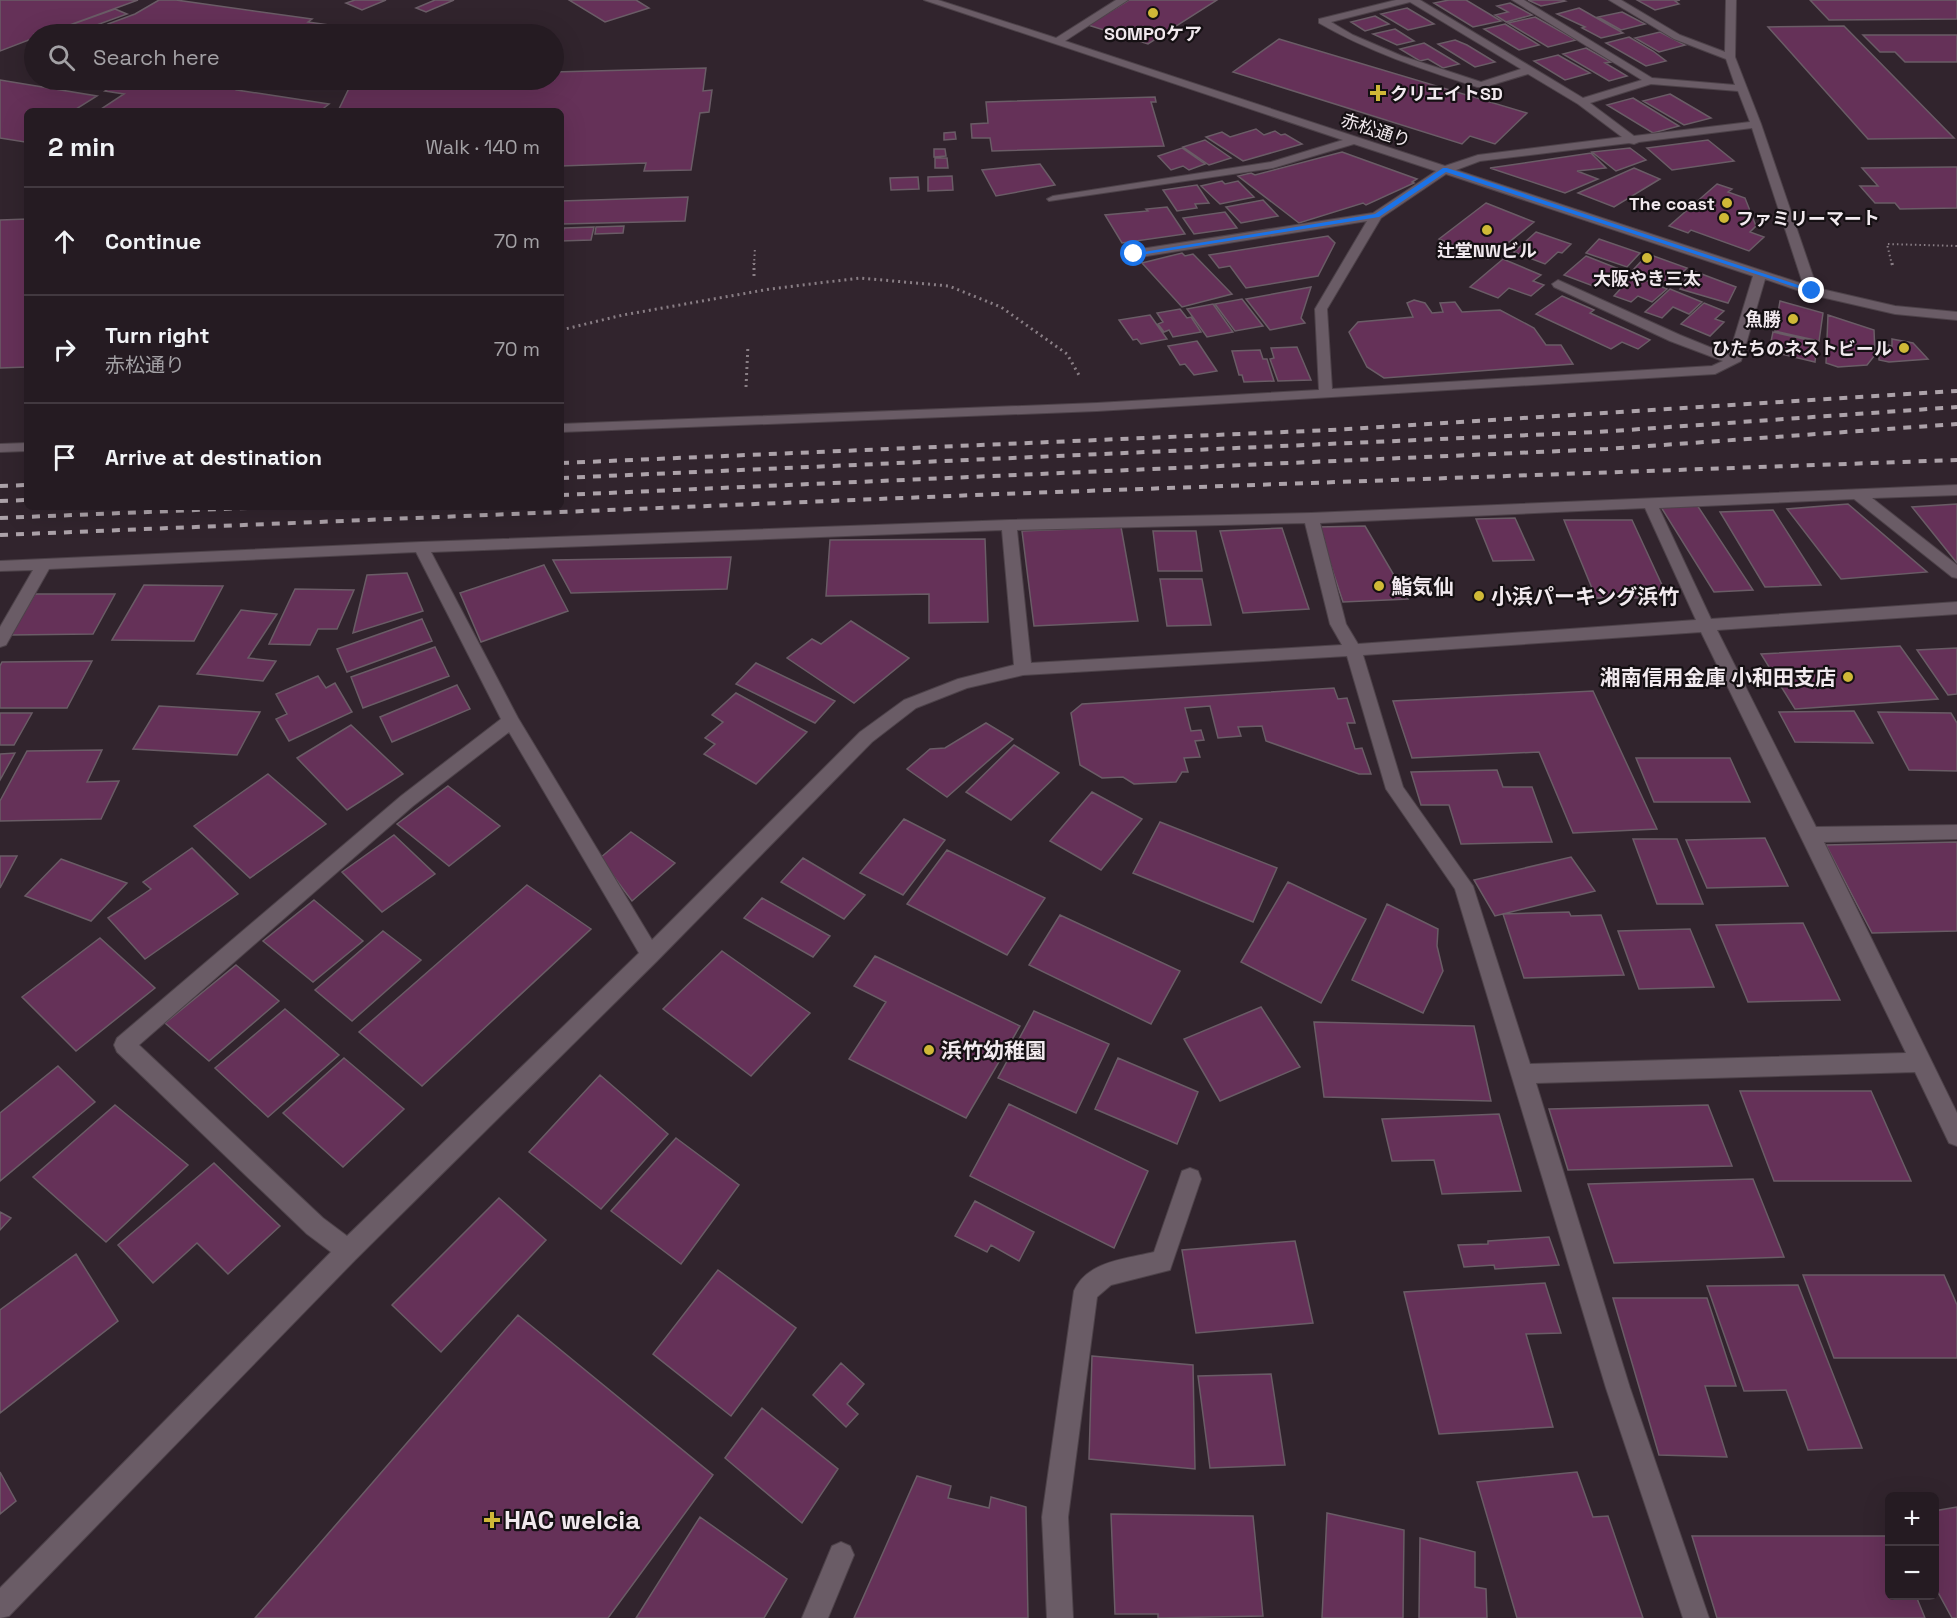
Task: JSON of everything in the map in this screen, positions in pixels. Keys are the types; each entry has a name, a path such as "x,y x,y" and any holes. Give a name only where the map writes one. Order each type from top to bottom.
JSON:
{"street":[{"name":"赤松通り","path":"929,0 1812,291 1895,310 1957,316"},
{"path":"1057,42 1123,0"},
{"path":"1530,70 1480,85 1398,58 1350,37 1322,21 1411,0 1530,70 1582,102 1634,141"},
{"path":"1517,0 1650,81"},
{"path":"1614,0 1677,37 1730,57"},
{"path":"1729,2 1730,57 1740,88 1756,124 1812,291"},
{"path":"1582,102 1650,81 1740,88"},
{"path":"1134,254 1376,216 1445,170 1478,159 1756,124"},
{"path":"1053,199 1272,165 1354,140"},
{"path":"1326,395 1321,309 1376,216"},
{"path":"1734,362 1760,274"},
{"path":"1558,284 1675,338 1734,362"},
{"path":"564,428 1097,407 1326,395 1715,370 1734,362"},
{"path":"0,448 24,447"},
{"path":"0,566 421,547 1009,525 1311,518 1957,490"},
{"path":"1859,496 1957,573"},
{"path":"1650,504 1706,626 1811,835 1957,1136"},
{"path":"1311,518 1338,624 1353,650 1395,789 1464,886 1618,1388 1696,1618"},
{"path":"1009,525 1023,669"},
{"path":"421,547 511,722 651,955"},
{"path":"0,641 44,564"},
{"path":"0,1607 348,1251 651,955 866,737 910,704 964,683 1023,669 1353,650 1957,608"},
{"path":"348,1251 315,1226 124,1045 407,801 511,722"},
{"path":"1811,835 1957,832"},
{"path":"1523,1074 1922,1062"},
{"path":"1060,1618 1055,1517 1086,1291 1105,1275 1162,1262 1191,1179"},
{"path":"815,1618 841,1555"}],"path":[{"path":"1893,269 1887,244 1957,246"},
{"path":"754,276 755,247"},
{"path":"564,329 623,315 770,288 849,279 949,286 1001,308 1067,354 1097,407"},
{"path":"744,421 748,345"}],"building":[{"path":"0,0 138,0 72,24 24,24 24,42 0,51"},
{"path":"159,0 176,0 312,19 308,22 322,24 108,24 135,14"},
{"path":"355,0 386,0 362,10 346,3"},
{"path":"435,0 454,0 426,12 416,8"},
{"path":"569,0 636,0 649,8 605,22"},
{"name":"SOMPOケア","path":"1129,0 1217,0 1148,44 1088,25"},
{"path":"1466,0 1501,21 1473,27 1434,3"},
{"path":"1528,0 1562,0 1565,1 1541,6"},
{"path":"1637,0 1680,0 1675,1 1679,4 1655,10"},
{"path":"1810,0 1957,0 1957,19 1829,20"},
{"path":"1510,3 1532,15 1506,22 1495,15 1508,12 1497,6"},
{"path":"1407,8 1434,24 1408,30 1381,14"},
{"path":"1579,8 1623,33 1601,38 1582,28 1585,27 1557,14"},
{"path":"115,9 127,14 100,24 73,24"},
{"path":"1622,12 1645,24 1621,30 1598,17"},
{"path":"1375,16 1389,24 1365,31 1351,22"},
{"path":"1535,17 1576,40 1548,47 1508,23"},
{"path":"1505,24 1539,45 1519,50 1484,29"},
{"path":"1844,26 1954,138 1868,139 1768,27"},
{"path":"1395,29 1414,41 1397,45 1373,34"},
{"path":"1660,32 1685,45 1659,52 1635,38"},
{"path":"1863,35 1957,35 1957,62 1905,62 1895,52 1880,52"},
{"path":"1629,37 1666,61 1646,66 1606,43"},
{"name":"クリエイトSD","path":"1279,39 1527,113 1495,144 1470,136 1462,144 1233,72"},
{"path":"1455,40 1495,62 1475,67 1438,44"},
{"path":"1424,43 1459,64 1443,68 1428,59 1420,61 1400,49"},
{"path":"1586,48 1611,62 1605,63 1627,76 1609,81 1563,54"},
{"path":"1558,55 1590,73 1565,80 1534,61"},
{"path":"706,68 703,91 712,90 709,112 700,113 691,170 644,171 646,163 564,166 564,108 339,108 348,90 564,90 564,72"},
{"path":"0,80 24,84 24,90 61,90 97,96 78,108 24,108 24,142 0,138"},
{"path":"237,90 329,104 324,108 103,108 124,94 105,91"},
{"path":"1670,94 1711,118 1684,125 1643,101"},
{"path":"1155,97 1156,102 1151,102 1164,146 992,151 990,138 972,138 971,124 988,123 986,102"},
{"path":"1633,98 1679,126 1653,133 1607,105"},
{"path":"1256,129 1264,135 1275,131 1281,135 1285,134 1302,144 1243,161 1206,137 1222,132 1230,137"},
{"path":"955,132 956,139 944,140 944,133"},
{"path":"1205,140 1231,158 1209,165 1183,147"},
{"path":"1708,140 1734,161 1672,170 1647,148"},
{"path":"1182,148 1205,164 1189,170 1183,166 1171,170 1158,156"},
{"path":"1630,148 1646,160 1616,171 1592,152"},
{"path":"934,149 945,149 946,156 934,157"},
{"path":"1342,152 1417,179 1412,182 1414,183 1366,205 1363,203 1299,223 1238,176 1251,173 1255,175"},
{"path":"1591,153 1606,168 1577,171 1598,179 1565,193 1490,168"},
{"path":"935,158 947,158 948,168 935,168"},
{"path":"1040,164 1055,185 996,196 982,170"},
{"path":"1957,167 1957,208 1900,209 1895,203 1875,203 1860,186 1878,186 1862,168"},
{"path":"1634,168 1660,179 1614,207 1578,193"},
{"path":"952,176 953,190 928,191 928,177"},
{"path":"918,177 919,189 891,190 890,178"},
{"path":"1222,181 1225,184 1238,181 1254,197 1220,204 1201,186"},
{"path":"1717,184 1732,189 1728,192 1745,198 1756,226 1750,232 1764,237 1749,251 1691,230 1688,233 1669,226"},
{"path":"1197,185 1209,203 1195,204 1197,208 1177,211 1163,190"},
{"path":"688,197 685,221 564,224 564,201"},
{"path":"1263,200 1278,216 1241,223 1226,207"},
{"name":"辻堂NWビル","path":"1486,203 1534,222 1488,259 1439,239"},
{"path":"1167,207 1185,234 1122,243 1105,215 1148,211 1146,209"},
{"path":"1225,212 1237,228 1194,234 1183,218"},
{"path":"24,219 24,367 0,368 0,220"},
{"path":"624,226 623,233 595,234 596,227"},
{"path":"594,227 591,240 564,241 564,228"},
{"path":"1536,232 1571,244 1545,264 1514,252"},
{"path":"1328,236 1335,243 1318,276 1246,288 1230,266 1219,268 1209,255"},
{"path":"1599,239 1640,253 1627,267 1586,253"},
{"path":"1182,253 1185,256 1193,254 1232,294 1182,307 1142,263"},
{"path":"1648,254 1687,268 1672,284 1633,270"},
{"path":"1586,256 1624,271 1613,281 1603,277 1593,286 1564,275"},
{"path":"1503,259 1541,275 1533,281 1544,285 1531,296 1509,288 1498,298 1470,287"},
{"path":"1691,270 1736,287 1728,303 1680,289"},
{"path":"1633,275 1667,289 1652,302 1638,296 1631,302 1614,296"},
{"path":"1311,287 1301,318 1305,323 1270,330 1246,299"},
{"path":"1670,289 1702,302 1689,314 1673,307 1662,318 1645,312"},
{"path":"1562,296 1594,310 1590,313 1650,340 1638,349 1622,342 1611,349 1536,314"},
{"path":"1242,299 1263,326 1235,331 1215,304"},
{"path":"1414,300 1425,303 1432,313 1443,312 1440,303 1455,302 1462,312 1500,310 1534,328 1546,345 1561,345 1573,364 1384,378 1367,367 1349,332 1358,322 1413,317 1407,303"},
{"path":"1780,301 1823,313 1819,341 1775,331"},
{"path":"1704,303 1724,311 1715,319 1724,322 1710,336 1681,324"},
{"path":"1213,304 1233,332 1207,337 1187,309"},
{"path":"1180,309 1187,318 1191,317 1201,332 1173,337 1169,330 1164,332 1158,324 1163,322 1157,313"},
{"path":"1150,315 1167,339 1141,344 1137,339 1133,340 1119,320"},
{"path":"1828,315 1874,330 1875,355 1867,365 1838,367 1826,363"},
{"path":"1773,332 1817,342 1815,362 1769,351"},
{"path":"1892,339 1913,343 1928,359 1889,362 1879,360 1879,343 1892,346"},
{"path":"1197,341 1217,371 1194,375 1185,364 1180,365 1168,346"},
{"path":"1297,347 1311,380 1278,381 1270,359 1274,358 1271,348"},
{"path":"1260,350 1263,359 1267,359 1274,381 1244,382 1242,375 1239,375 1232,351"},
{"path":"1848,504 1927,572 1841,579 1787,509"},
{"path":"1957,504 1957,563 1912,507"},
{"path":"1697,505 1753,590 1714,592 1661,507"},
{"path":"1773,510 1821,585 1765,587 1720,512"},
{"path":"1515,518 1534,560 1493,561 1476,519"},
{"path":"1564,520 1632,520 1668,598 1596,598"},
{"path":"1365,526 1408,599 1343,602 1318,527"},
{"path":"1121,527 1138,621 1034,626 1022,531"},
{"path":"1282,528 1309,609 1243,613 1220,531"},
{"path":"1153,531 1196,531 1202,571 1158,571"},
{"path":"985,539 988,622 929,623 929,594 826,596 830,540"},
{"path":"731,557 727,589 571,593 553,560"},
{"path":"544,565 568,611 481,642 460,593"},
{"path":"407,573 423,611 353,633 367,575"},
{"path":"1160,579 1202,579 1211,625 1167,626"},
{"path":"144,585 223,586 194,641 112,640"},
{"path":"295,589 354,590 337,629 318,629 310,645 269,644"},
{"path":"35,594 115,594 93,634 10,635"},
{"path":"241,610 277,614 248,658 276,661 263,681 197,674"},
{"path":"422,619 432,641 347,672 337,649"},
{"path":"851,621 909,658 854,703 787,658 812,639 821,644"},
{"name":"湘南信用金庫 小和田支店","path":"1900,646 1938,699 1795,709 1761,654"},
{"path":"435,647 449,676 363,708 351,677"},
{"path":"1957,648 1957,694 1948,695 1917,650"},
{"path":"92,661 67,708 0,708 0,666 2,662"},
{"path":"756,663 835,701 815,723 736,684"},
{"path":"318,676 326,688 335,683 352,712 289,741 276,719 287,714 276,694"},
{"path":"457,685 470,709 392,742 380,717"},
{"path":"1334,688 1338,699 1347,698 1355,723 1347,723 1355,749 1362,748 1371,774 1359,774 1266,741 1262,726 1238,727 1241,736 1218,738 1210,706 1185,708 1191,731 1201,730 1204,740 1195,741 1200,757 1184,758 1188,772 1182,772 1176,782 1134,784 1123,777 1102,778 1080,765 1071,713 1082,704"},
{"path":"1593,691 1657,829 1573,833 1539,752 1412,758 1393,701"},
{"path":"736,693 807,732 756,784 704,754 715,744 705,738 723,722 712,715"},
{"path":"159,706 260,712 237,755 133,749"},
{"path":"1854,711 1873,743 1795,742 1779,712"},
{"path":"1878,712 1951,713 1957,723 1957,771 1909,770"},
{"path":"0,713 32,713 14,745 0,745"},
{"path":"986,723 1013,739 947,797 907,769 930,749 945,748"},
{"path":"351,725 403,774 347,810 297,758"},
{"path":"1014,745 1059,773 1011,820 966,792"},
{"path":"102,750 87,782 119,781 101,819 0,821 0,801 27,751"},
{"path":"15,753 0,780 0,754"},
{"path":"1636,758 1730,758 1750,802 1654,802"},
{"path":"1497,770 1503,787 1532,787 1552,842 1461,844 1449,805 1421,805 1411,772"},
{"path":"268,774 326,824 250,878 194,826"},
{"path":"448,786 500,826 449,866 397,824"},
{"path":"1092,792 1142,819 1101,870 1050,841"},
{"path":"904,819 945,840 903,895 860,873"},
{"path":"1160,822 1277,868 1253,922 1133,873"},
{"path":"631,832 675,863 632,901 600,858"},
{"path":"394,835 435,874 382,912 342,872"},
{"path":"1765,838 1788,886 1707,888 1686,840"},
{"path":"1633,839 1677,839 1703,904 1657,904"},
{"path":"1957,842 1957,931 1872,933 1826,845"},
{"path":"192,848 238,894 145,959 108,918 151,889 143,882"},
{"path":"947,850 1045,898 1007,955 907,904"},
{"path":"0,856 17,856 0,888"},
{"path":"1571,857 1595,891 1495,916 1474,880"},
{"path":"803,858 865,895 844,919 781,882"},
{"path":"61,859 127,883 91,921 25,896"},
{"path":"1288,882 1366,919 1321,1003 1241,962"},
{"path":"527,885 591,929 422,1086 359,1032"},
{"path":"762,898 830,936 813,957 744,918"},
{"path":"314,900 363,941 313,982 263,941"},
{"path":"1387,904 1438,929 1437,946 1443,971 1423,1013 1352,980"},
{"path":"1569,912 1571,916 1601,915 1624,975 1524,978 1503,914"},
{"path":"1060,915 1180,971 1151,1024 1029,965"},
{"path":"1803,923 1840,1000 1748,1002 1716,925"},
{"path":"1690,929 1714,987 1639,989 1618,931"},
{"path":"383,931 421,960 352,1021 315,990"},
{"path":"100,938 155,988 76,1051 22,997"},
{"path":"722,951 810,1013 751,1076 663,1009"},
{"path":"875,956 1020,1026 966,1118 849,1059 886,1002 854,986"},
{"path":"236,965 279,1001 209,1061 165,1023"},
{"path":"1261,1007 1300,1067 1220,1101 1184,1039"},
{"path":"285,1009 339,1055 268,1117 215,1068"},
{"path":"1034,1011 1109,1044 1076,1113 998,1078"},
{"path":"1314,1022 1474,1026 1491,1101 1324,1097"},
{"path":"344,1058 404,1109 343,1167 283,1113"},
{"path":"1118,1058 1198,1092 1177,1144 1095,1109"},
{"path":"58,1066 95,1102 0,1181 0,1113"},
{"path":"600,1075 668,1134 601,1209 529,1152"},
{"path":"1740,1091 1871,1091 1911,1181 1774,1181"},
{"path":"1009,1104 1148,1171 1114,1248 970,1176"},
{"path":"115,1105 188,1165 106,1242 33,1177"},
{"path":"1708,1105 1732,1166 1568,1170 1549,1109"},
{"path":"1499,1114 1521,1191 1442,1194 1434,1160 1392,1161 1382,1119"},
{"path":"676,1138 739,1185 681,1264 611,1211"},
{"path":"214,1163 280,1226 228,1274 197,1243 153,1283 118,1245"},
{"path":"1753,1179 1784,1257 1614,1263 1588,1184"},
{"path":"499,1198 546,1240 441,1352 392,1305"},
{"path":"975,1201 1034,1232 1019,1261 991,1245 987,1252 955,1236"},
{"path":"0,1212 11,1218 0,1230"},
{"path":"1549,1237 1559,1265 1495,1269 1494,1265 1464,1267 1458,1245 1488,1244 1488,1241"},
{"path":"1295,1241 1313,1323 1196,1333 1182,1250"},
{"path":"76,1254 118,1321 0,1413 0,1310"},
{"path":"718,1270 796,1328 731,1416 653,1354"},
{"path":"1803,1275 1944,1275 1957,1305 1957,1358 1834,1358"},
{"path":"1545,1283 1561,1333 1526,1334 1553,1427 1439,1434 1404,1292"},
{"path":"1798,1285 1862,1448 1808,1450 1786,1390 1744,1391 1707,1286"},
{"path":"1613,1298 1707,1298 1736,1386 1705,1386 1727,1457 1659,1455"},
{"path":"518,1315 713,1475 608,1618 255,1618"},
{"path":"1092,1356 1193,1365 1195,1469 1089,1459"},
{"path":"841,1363 864,1384 847,1404 858,1414 846,1427 813,1395"},
{"path":"1271,1374 1285,1465 1210,1468 1198,1376"},
{"path":"762,1408 838,1469 802,1523 725,1458"},
{"path":"0,1472 16,1501 0,1514"},
{"path":"1577,1472 1593,1517 1608,1516 1643,1618 1517,1618 1477,1482"},
{"path":"917,1476 951,1486 948,1498 989,1508 991,1497 1026,1507 1028,1618 854,1618"},
{"path":"1957,1507 1957,1618 1952,1618 1939,1594 1939,1510"},
{"path":"1327,1513 1404,1530 1403,1618 1322,1618"},
{"path":"1111,1514 1253,1516 1263,1616 1158,1618 1158,1614 1115,1614"},
{"path":"700,1517 787,1579 764,1618 636,1618"},
{"path":"1692,1536 1885,1536 1885,1600 1918,1600 1925,1618 1717,1618"},
{"path":"1420,1538 1475,1552 1475,1587 1486,1589 1487,1618 1419,1618"}],"railway":[{"path":"564,463 1331,430 1957,391"},
{"path":"564,478 1598,432 1957,407"},
{"path":"564,495 1607,449 1957,424"},
{"path":"0,535 1000,494 1957,460"},
{"path":"0,486 24,485"},
{"path":"0,501 24,500"},
{"path":"0,518 196,510"}],"place":[{"name":"SOMPOケア","path":"1153,13"},
{"name":"クリエイトSD","path":"1378,93"},
{"name":"The coast","path":"1727,203"},
{"name":"ファミリーマート","path":"1724,218"},
{"name":"辻堂NWビル","path":"1487,230"},
{"name":"大阪やき三太","path":"1647,258"},
{"name":"魚勝","path":"1793,319"},
{"name":"ひたちのネストビール","path":"1904,348"},
{"name":"鮨気仙","path":"1379,586"},
{"name":"小浜パーキング浜竹","path":"1479,596"},
{"name":"湘南信用金庫 小和田支店","path":"1848,677"},
{"name":"浜竹幼稚園","path":"929,1050"},
{"name":"HAC welcia","path":"492,1520"}],"route":[{"path":"1134,254 1376,216 1445,170 1812,291"}]}
